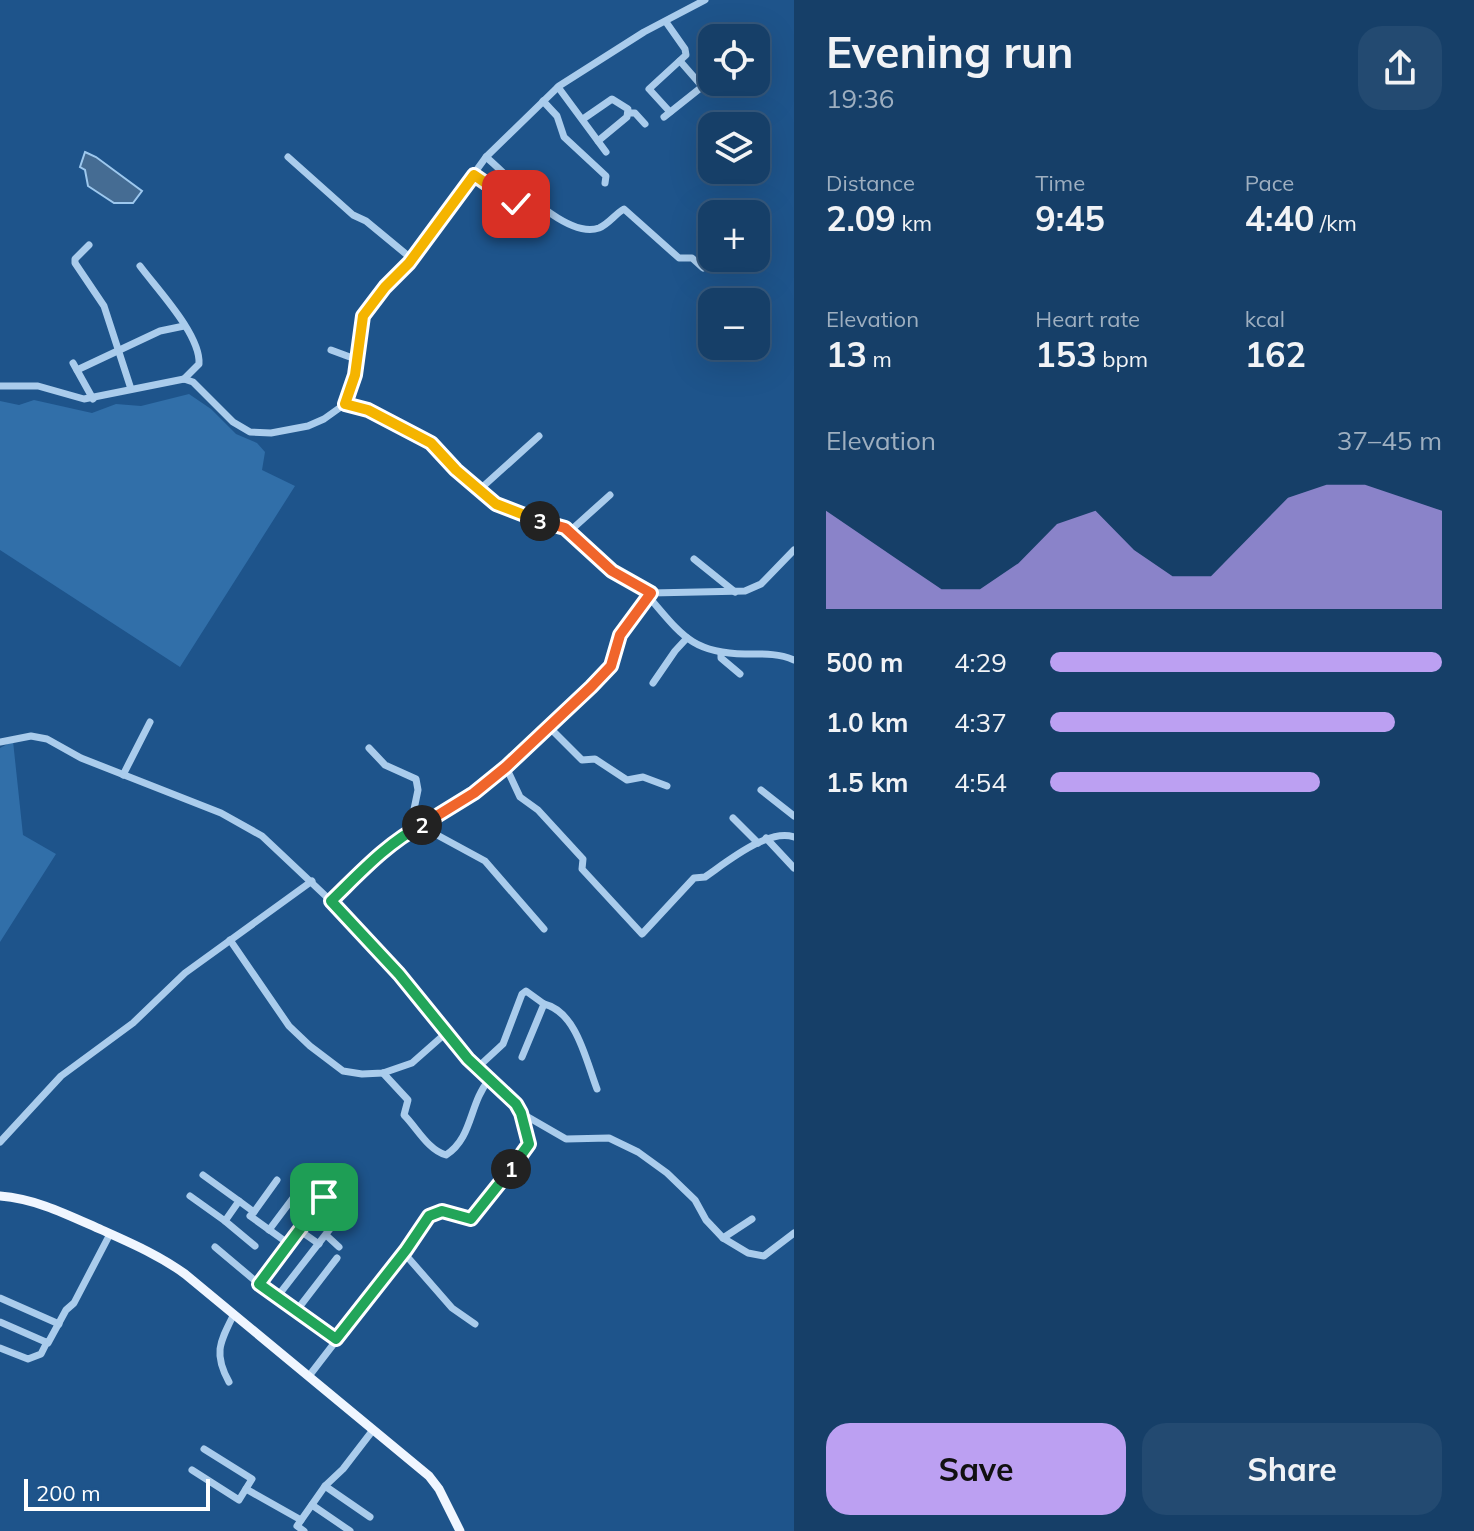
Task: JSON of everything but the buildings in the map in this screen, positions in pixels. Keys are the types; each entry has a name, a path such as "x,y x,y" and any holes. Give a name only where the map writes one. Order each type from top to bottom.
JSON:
{"main road":[{"path":"0,1196 49,1206 167,1262 429,1476 460,1531"}],"street":[{"path":"0,386 38,386 71,397 93,399 184,379 193,382 233,422 250,432 271,433 308,426 324,419 345,404 358,360 363,316 412,259 486,157 558,87 613,50 705,0"},
{"path":"666,22 686,55 649,89 667,115 705,89 680,61"},
{"path":"558,87 606,152"},
{"path":"583,119 612,99 624,105 629,113"},
{"path":"543,101 557,116 564,137 606,176 605,183"},
{"path":"629,113 635,113 645,124"},
{"path":"598,141 629,113"},
{"path":"288,157 353,215 366,221 412,259"},
{"path":"486,157 560,219 579,228 590,229 606,224 624,209 679,258 692,258 698,263"},
{"path":"474,175 526,210"},
{"path":"89,245 75,259 75,263 100,297 131,389"},
{"path":"140,266 197,348 200,360 184,379"},
{"path":"93,399 75,367 118,352 160,331 184,326"},
{"path":"331,350 358,360"},
{"path":"345,404 368,410 431,443 478,491 496,504 518,515 570,531 612,571 650,595 678,631 705,650 721,654 770,654 794,660"},
{"path":"478,491 539,436"},
{"path":"570,531 610,495"},
{"path":"650,595 737,593 761,584 792,556"},
{"path":"694,559 737,593"},
{"path":"331,901 407,833 474,793 506,767 611,666 620,635 650,595"},
{"path":"653,683 687,638"},
{"path":"721,654 721,658 740,674"},
{"path":"123,775 150,722"},
{"path":"548,726 582,760 595,759 627,780 643,777 667,786"},
{"path":"0,742 31,736 47,739 81,758 170,791 243,823 262,836 331,901 399,974 477,1068 516,1104 521,1113 527,1147 473,1217 467,1219 442,1211 433,1213 422,1223 404,1253 309,1376"},
{"path":"369,748 385,765 416,779 418,790 413,814 423,825 485,861 544,929"},
{"path":"506,767 520,797 538,810 583,859 582,869 642,934 690,881 705,877 766,838 786,834 794,837"},
{"path":"761,790 794,816"},
{"path":"733,818 758,843"},
{"path":"766,838 794,868"},
{"path":"0,1142 61,1076 133,1023 185,973 312,881"},
{"path":"230,940 272,1005 310,1046 343,1071 383,1073 412,1063 446,1033"},
{"path":"477,1068 503,1044 524,992 529,992 544,1004 557,1008 567,1019 578,1038 597,1089"},
{"path":"522,1057 544,1004"},
{"path":"383,1073 408,1100 404,1115 429,1145 446,1155 467,1132 476,1099 489,1080"},
{"path":"521,1113 566,1139 609,1138 638,1152 667,1173 695,1200 706,1220 723,1238 748,1253 764,1256 794,1233"},
{"path":"203,1175 254,1212"},
{"path":"277,1180 250,1216 289,1244"},
{"path":"269,1230 296,1194"},
{"path":"190,1196 255,1246"},
{"path":"259,1284 324,1197"},
{"path":"225,1221 239,1201"},
{"path":"277,1297 340,1216"},
{"path":"723,1238 752,1219"},
{"path":"299,1230 319,1244"},
{"path":"0,1348 28,1359 41,1354 66,1310 74,1303 110,1234"},
{"path":"326,1235 339,1247"},
{"path":"215,1247 259,1284 336,1339"},
{"path":"404,1253 452,1308 475,1324"},
{"path":"297,1310 337,1258"},
{"path":"0,1298 59,1324"},
{"path":"229,1382 220,1364 219,1345 234,1314"},
{"path":"0,1322 47,1342"},
{"path":"304,1531 297,1526 301,1520 325,1486 343,1469 373,1430"},
{"path":"192,1470 239,1500 252,1479 204,1449"},
{"path":"325,1486 370,1517"},
{"path":"246,1489 301,1520"},
{"path":"312,1505 350,1531"}],"shaded area":[{"path":"85,152 142,191 133,203 114,203 88,186 85,170 80,167"},
{"path":"189,394 211,409 236,434 257,443 265,452 262,470 295,486 180,667 0,550 0,401 19,405 34,400 92,413 116,404 141,406"},
{"path":"13,741 23,835 56,854 0,942 0,748"}],"route":[{"path":"324,1197 259,1284 336,1339 429,1216 442,1211 471,1219 525,1153 529,1144 516,1104 468,1059 399,974 331,901 407,833 474,793 506,767 591,687 611,666 620,635 651,593 612,571 565,528 518,515 496,504 478,491 431,443 368,410 345,404 355,375 363,316 409,263 474,175 516,204"}]}
